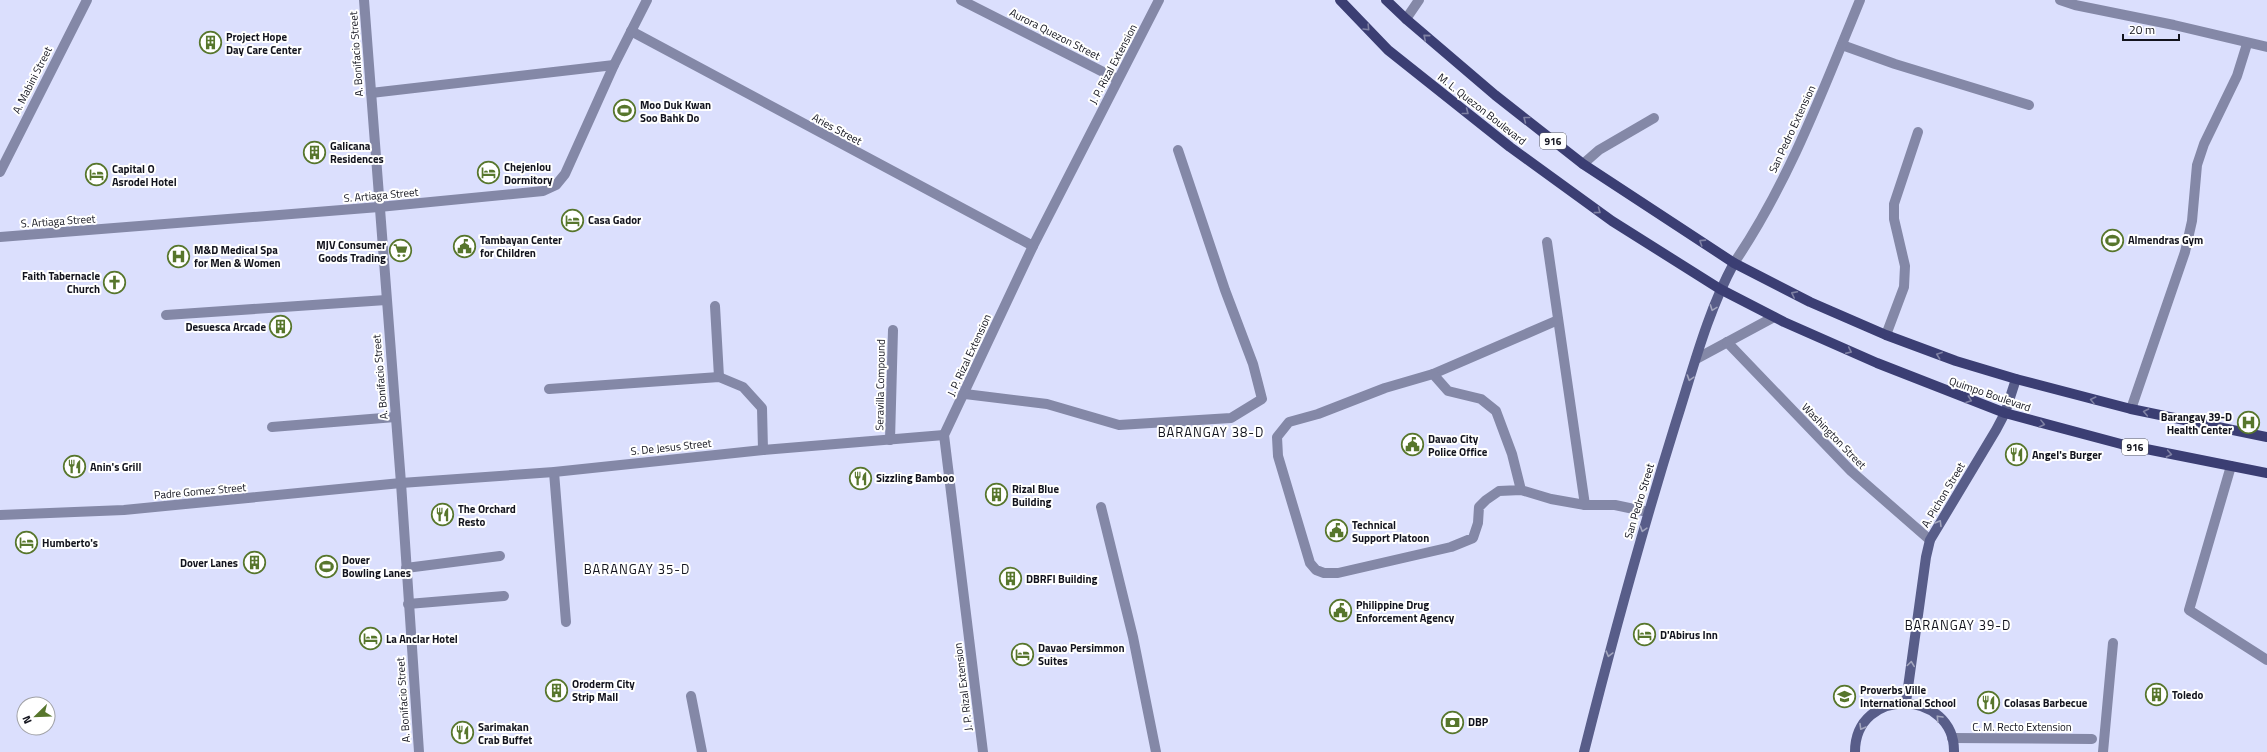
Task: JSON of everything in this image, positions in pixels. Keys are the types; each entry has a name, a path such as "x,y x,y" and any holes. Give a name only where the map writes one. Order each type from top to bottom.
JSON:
{"main road":[{"name":"M. L. Quezon Boulevard","path":"1340,0 1388,50 1510,147 1612,221 1720,289"},
{"name":"M. L. Quezon Boulevard","path":"1386,0 1495,95 1583,164 1734,263"},
{"name":"San Pedro Street","path":"1584,752 1648,512 1696,359 1720,289 1734,263"},
{"name":"Quimpo Boulevard","path":"1734,263 1810,302 1886,335 1956,361 2016,379 2131,409 2267,437"},
{"name":"Quimpo Boulevard","path":"1720,289 1774,317 1877,363 2005,413 2120,444 2267,473"},
{"name":"A. Pichon Street","path":"1906,702 1926,557 1930,540 2005,413 2016,379"},
{"path":"1855,752 1859,731 1871,716 1887,706 1906,702 1925,707 1934,713 1948,728 1952,738 1954,752"}],"street":[{"name":"A. Mabini Street","path":"0,172 87,0"},
{"name":"A. Bonifacio Street","path":"364,0 401,483 419,752"},
{"name":"S. Artiaga Street","path":"0,237 379,207 533,192 556,185 565,174 614,65 647,0"},
{"name":"Aurora Quezon Street","path":"961,0 1118,79"},
{"name":"J. P. Rizal Extension","path":"983,752 944,435 965,394 1033,246 1159,0"},
{"path":"1406,19 1419,0"},
{"name":"San Pedro Extension","path":"1734,263 1757,226 1807,130 1860,0"},
{"path":"2060,0 2075,5 2174,25 2247,44 2267,47"},
{"name":"Aries Street","path":"631,31 1033,246"},
{"path":"2131,409 2185,252 2192,221 2198,165 2204,144 2234,83 2247,44"},
{"path":"1842,45 1895,64 2029,105"},
{"path":"371,93 614,65"},
{"path":"1583,164 1598,150 1654,118"},
{"path":"1886,335 1904,287 1905,266 1894,219 1894,204 1918,132"},
{"path":"965,394 1047,404 1119,425 1231,418 1262,399 1252,359 1225,290 1178,150"},
{"path":"1548,242 1585,505"},
{"path":"166,315 386,300"},
{"path":"715,306 719,377"},
{"path":"1696,359 1774,317"},
{"path":"1558,320 1433,374 1385,388 1318,414 1289,422 1277,437 1278,456 1310,563 1316,570 1324,573 1338,572 1451,547 1473,538 1478,523 1479,507 1499,491 1521,490 1551,499 1585,505 1615,505 1648,512"},
{"name":"Seravilla Compound","path":"890,440 893,330"},
{"name":"Washington Street","path":"1727,342 1851,471 1930,540"},
{"path":"1433,374 1448,391 1481,399 1496,411 1512,454 1521,490"},
{"path":"549,389 719,377 743,387 762,408 763,450"},
{"path":"272,427 396,416"},
{"name":"S. De Jesus Street","path":"401,483 554,472 763,450 944,435"},
{"path":"2231,466 2188,610 2267,660"},
{"path":"554,472 566,622"},
{"name":"Padre Gomez Street","path":"0,515 124,510 401,483"},
{"path":"1100,507 1133,637 1156,752"},
{"path":"406,568 500,556"},
{"path":"408,604 504,596"},
{"path":"2103,752 2113,643"},
{"path":"691,696 702,752"},
{"name":"C. M. Recto Extension","path":"1952,738 2104,739"}],"place":[{"name":"Project Hope Day Care Center","path":"210,43"},
{"name":"Moo Duk Kwan Soo Bahk Do","path":"625,111"},
{"name":"Galicana Residences","path":"314,152"},
{"name":"Chejenlou Dormitory","path":"489,173"},
{"name":"Capital O Asrodel Hotel","path":"96,175"},
{"name":"Casa Gador","path":"572,220"},
{"name":"Almendras Gym","path":"2112,240"},
{"name":"Tambayan Center for Children","path":"464,246"},
{"name":"MJV Consumer Goods Trading","path":"401,251"},
{"name":"M&D Medical Spa for Men & Women","path":"179,256"},
{"name":"Faith Tabernacle Church","path":"115,282"},
{"name":"Desuesca Arcade","path":"281,327"},
{"name":"Barangay 39-D Health Center","path":"2248,423"},
{"name":"Davao City Police Office","path":"1413,445"},
{"name":"Angel's Burger","path":"2016,455"},
{"name":"Anin's Grill","path":"75,467"},
{"name":"Sizzling Bamboo","path":"860,478"},
{"name":"Rizal Blue Building","path":"997,495"},
{"name":"The Orchard Resto","path":"442,515"},
{"name":"Technical Support Platoon","path":"1337,531"},
{"name":"Humberto's","path":"27,543"},
{"name":"Dover Lanes","path":"254,563"},
{"name":"Dover Bowling Lanes","path":"326,566"},
{"name":"DBRFI Building","path":"1011,579"},
{"name":"Philippine Drug Enforcement Agency","path":"1340,611"},
{"name":"D'Abirus Inn","path":"1645,635"},
{"name":"La Anclar Hotel","path":"371,639"},
{"name":"Davao Persimmon Suites","path":"1022,654"},
{"name":"Oroderm City Strip Mall","path":"557,690"},
{"name":"Toledo","path":"2157,695"},
{"name":"Proverbs Ville International School","path":"1844,696"},
{"name":"Colasas Barbecue","path":"1988,703"},
{"name":"DBP","path":"1452,722"},
{"name":"Sarimakan Crab Buffet","path":"463,733"}],"district":[{"name":"BARANGAY 38-D","path":"1211,432"},
{"name":"BARANGAY 35-D","path":"637,569"},
{"name":"BARANGAY 39-D","path":"1958,625"}]}
